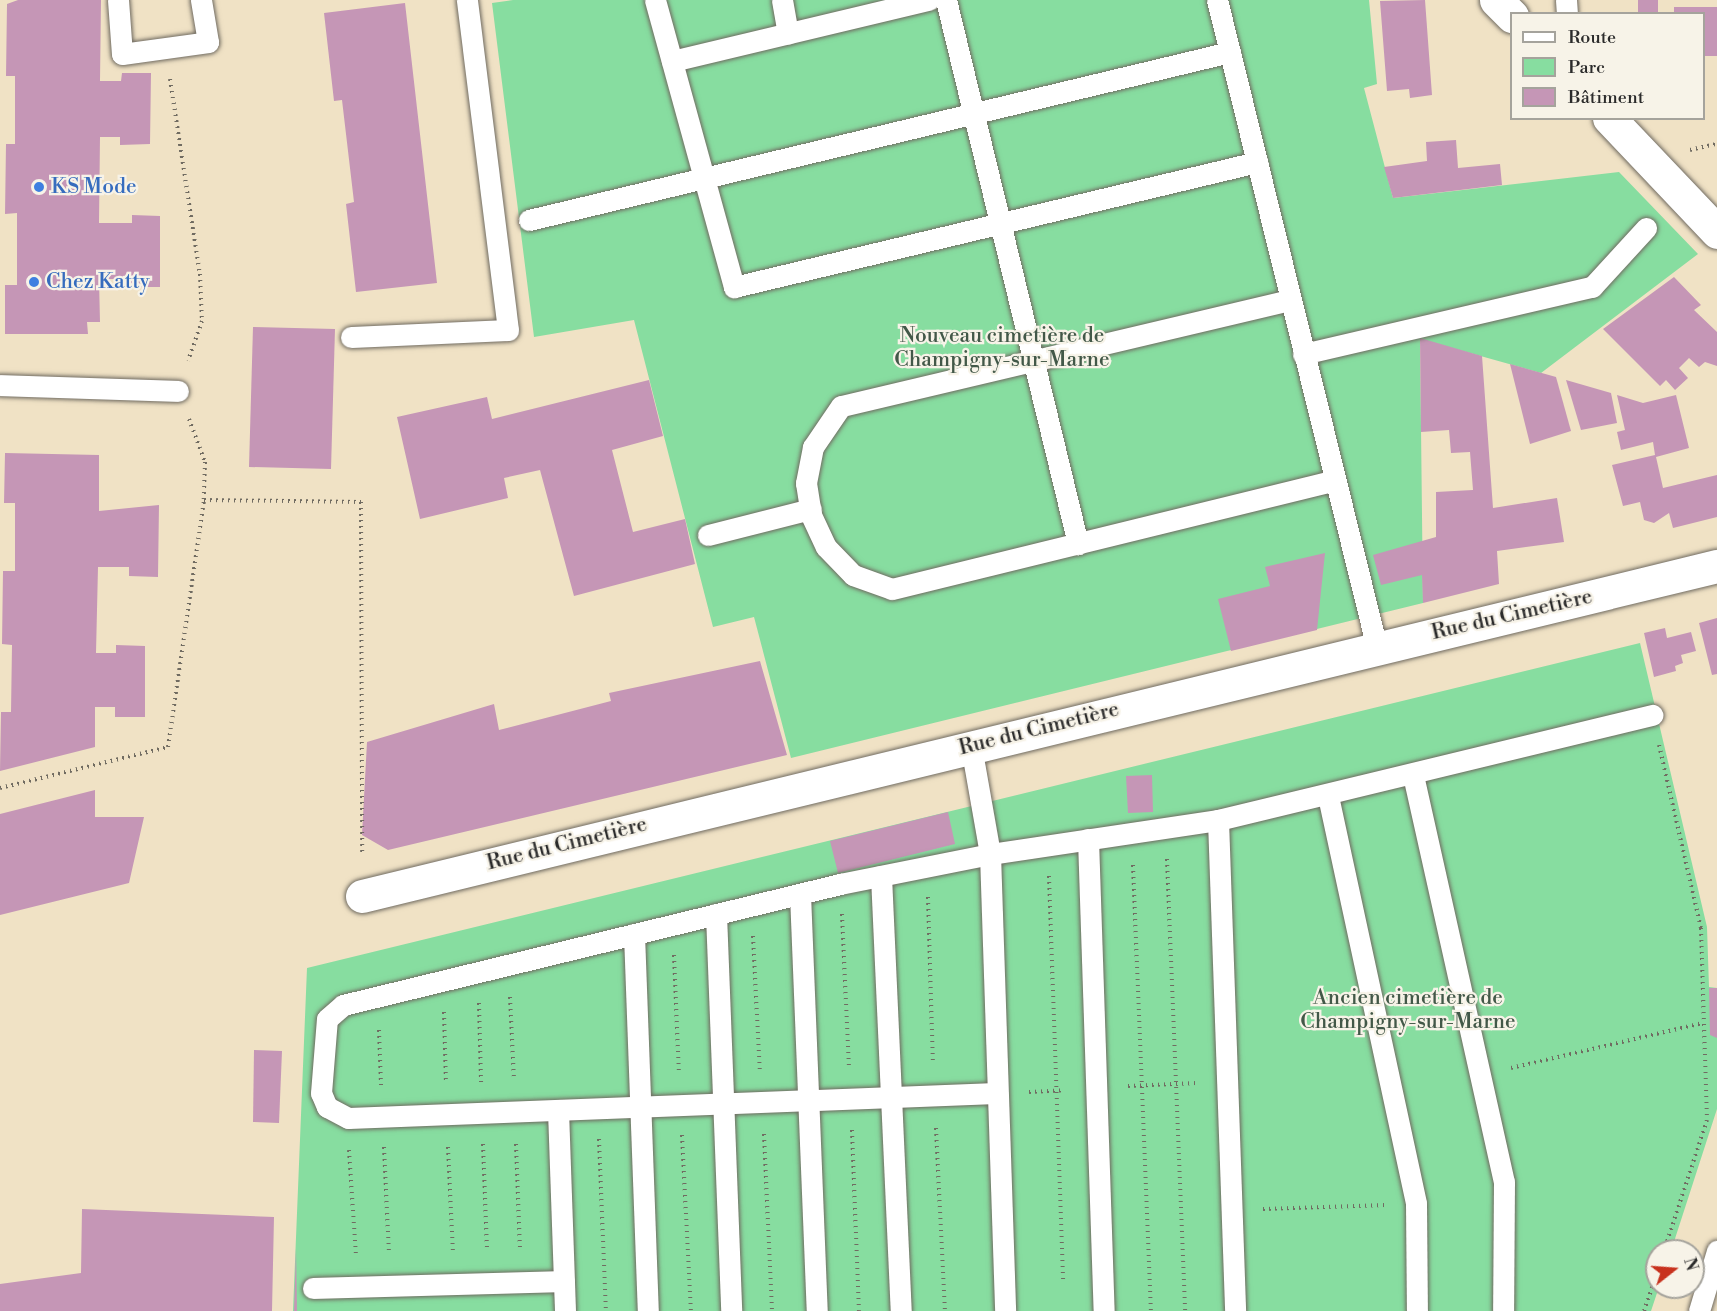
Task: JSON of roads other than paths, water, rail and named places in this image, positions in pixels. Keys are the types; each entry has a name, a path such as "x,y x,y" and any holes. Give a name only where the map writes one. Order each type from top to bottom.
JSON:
{"street":[{"path":"1496,0 1510,14"},
{"path":"1611,120 1717,232"},
{"name":"Rue du Cimetière","path":"362,896 1717,566"}],"lane":[{"path":"118,0 122,54 208,42 202,0"},
{"path":"351,337 508,330 467,0"},
{"path":"655,0 696,159 706,177 734,288 1257,162"},
{"path":"782,0 788,33"},
{"path":"672,61 929,0"},
{"path":"946,0 1078,544"},
{"path":"1217,0 1377,648"},
{"path":"529,220 1230,52"},
{"path":"1303,354 1592,287 1646,228"},
{"path":"1290,300 841,406 813,447 806,483 811,508 826,547 853,575 892,589 1334,481"},
{"path":"0,385 178,391"},
{"path":"708,535 811,508"},
{"path":"996,1094 348,1118 327,1107 321,1093 325,1026 343,1005 881,876 990,854 1218,820 1328,796 1652,716"},
{"path":"971,746 990,854 996,1094 1005,1311"},
{"path":"1413,775 1504,1182 1503,1311"},
{"path":"1328,796 1416,1204 1417,1311"},
{"path":"1218,820 1235,1311"},
{"path":"1088,839 1104,1311"},
{"path":"881,876 893,1097 901,1311"},
{"path":"801,894 817,1311"},
{"path":"716,914 731,1311"},
{"path":"634,934 648,1311"},
{"path":"558,1110 565,1311"},
{"path":"1699,1311 1717,1251"},
{"path":"313,1288 564,1281"}],"place":[{"name":"KS Mode","path":"39,187"},
{"name":"Chez Katty","path":"34,282"}],"park label":[{"name":"Nouveau cimetière de Champigny-sur-Marne","path":"1002,348"},
{"name":"Ancien cimetière de Champigny-sur-Marne","path":"1408,1010"}]}
